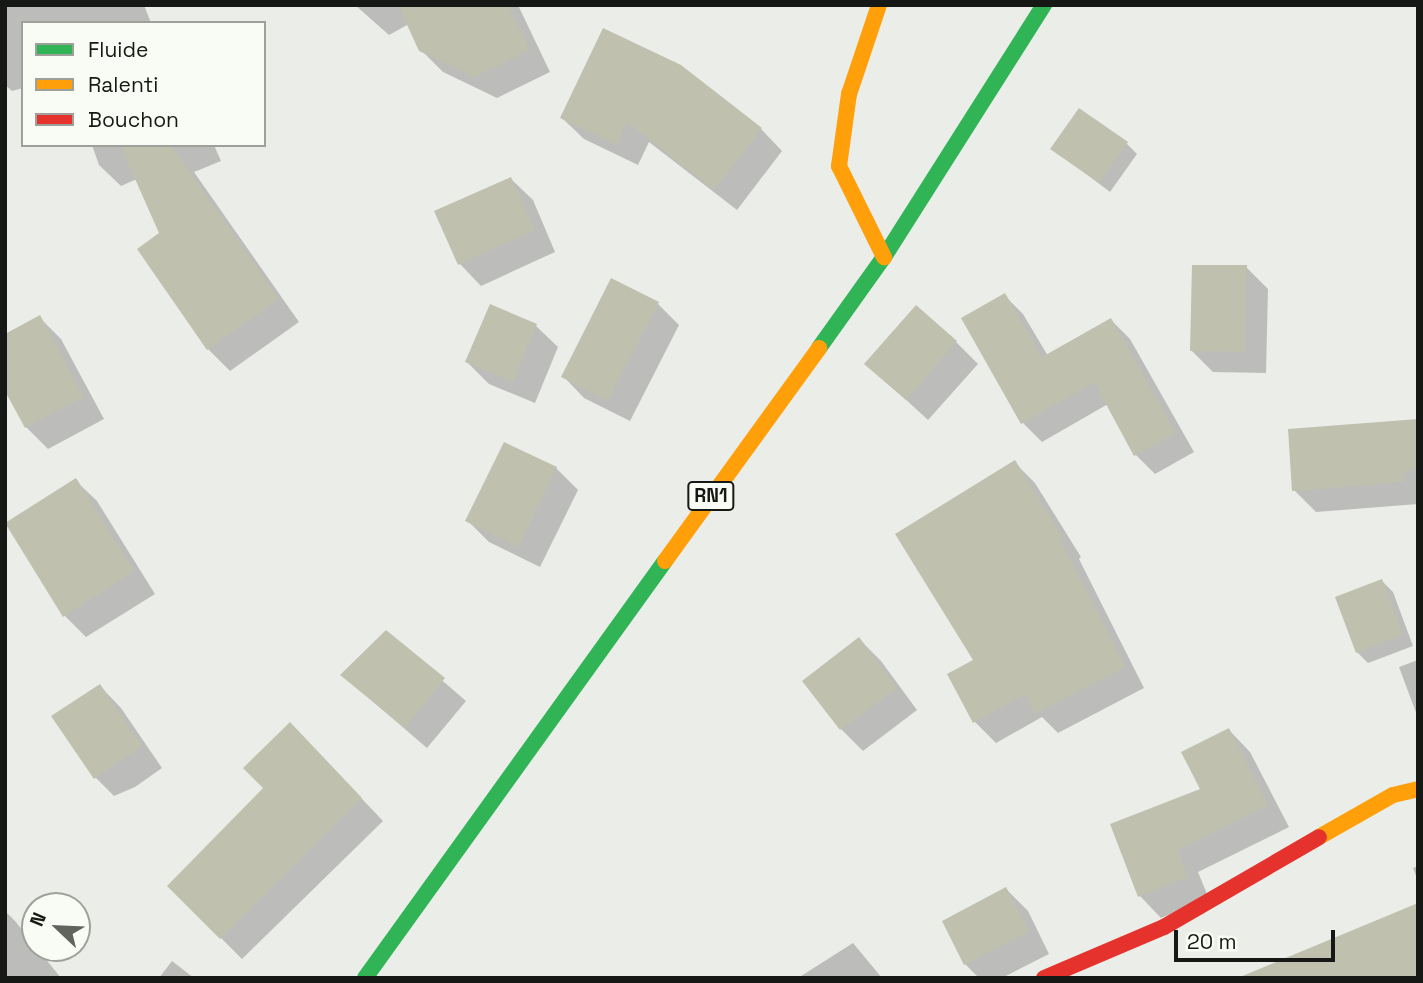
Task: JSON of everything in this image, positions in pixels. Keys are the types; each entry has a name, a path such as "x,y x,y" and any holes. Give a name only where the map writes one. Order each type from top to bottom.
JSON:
{"main road":[{"path":"879,5 849,94 839,166 884,257"},
{"name":"RN1","path":"365,978 884,257 1044,5"},
{"path":"1044,978 1164,927 1393,795 1418,789"}],"building":[{"path":"398,5 508,5 530,50 474,77 419,51"},
{"path":"603,28 681,65 762,128 714,190 627,122 617,145 560,118"},
{"path":"1079,108 1128,142 1099,183 1050,149"},
{"path":"121,147 172,147 279,299 207,350 137,249 159,233"},
{"path":"511,177 535,230 458,265 434,211"},
{"path":"1192,265 1247,265 1245,352 1190,351"},
{"path":"611,278 659,302 608,401 561,377"},
{"path":"1005,293 1042,357 1111,318 1176,433 1134,456 1094,382 1021,424 961,318"},
{"path":"490,304 537,324 513,382 465,362"},
{"path":"916,305 957,341 906,400 864,364"},
{"path":"40,315 84,397 25,428 5,391 5,334"},
{"path":"1418,419 1418,467 1404,472 1405,482 1292,491 1288,429"},
{"path":"504,442 557,467 518,547 465,521"},
{"path":"1015,460 1062,536 1059,537 1125,667 1035,714 1026,694 973,723 947,674 973,660 895,534"},
{"path":"76,478 134,571 63,617 5,523"},
{"path":"1382,579 1403,635 1356,653 1335,597"},
{"path":"386,630 445,678 405,728 340,675"},
{"path":"859,637 897,688 840,730 802,681"},
{"path":"100,684 142,746 94,779 51,716"},
{"path":"290,722 362,798 220,939 167,886 263,788 243,768"},
{"path":"1229,728 1268,805 1178,850 1188,877 1138,897 1110,824 1200,789 1181,752"},
{"path":"1006,887 1029,932 964,965 942,921"},
{"path":"1418,903 1418,978 1240,978 1240,977"}],"traffic: fast":[{"path":"819,348 884,257 1044,5"},
{"path":"365,978 665,561"}],"traffic: slow":[{"path":"879,5 849,94 839,166 884,257"},
{"path":"665,561 819,348"},
{"path":"1319,837 1393,795 1418,789"}],"traffic: jam":[{"path":"1044,978 1164,927 1319,837"}]}
